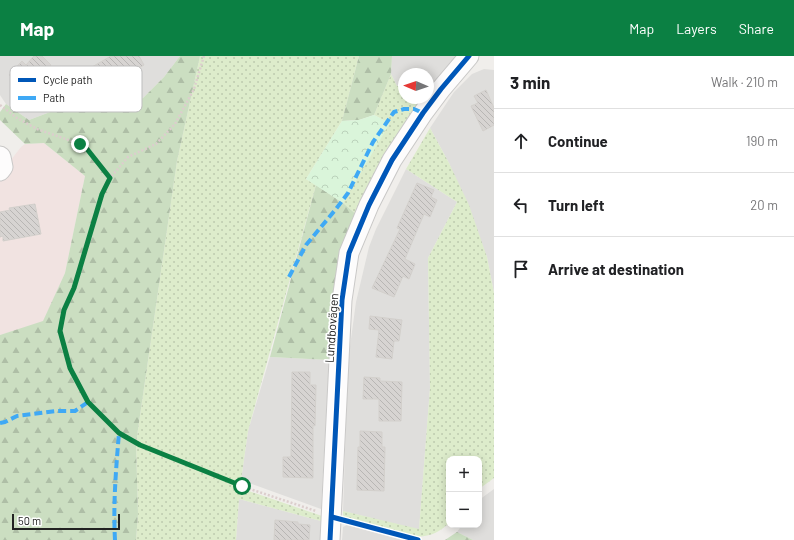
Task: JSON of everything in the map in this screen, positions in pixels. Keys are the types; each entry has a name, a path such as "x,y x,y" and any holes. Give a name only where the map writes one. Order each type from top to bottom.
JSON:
{"street":[{"name":"Lundbovägen","path":"330,540 342,300 349,253 369,205 392,160 423,113 469,56"},
{"path":"0,156 3,167 0,171"}],"path":[{"path":"204,56 194,89 175,124 156,144 128,157 110,178 102,194 74,288 64,310 60,331 70,368 88,402 119,433 140,445 242,486 332,516"},
{"path":"0,105 17,118 37,128 80,144 87,149 110,178"}],"shaded area":[{"path":"0,56 180,56 164,77 142,98 142,66 10,66 10,107 6,104 0,95"},
{"path":"392,56 459,56 434,86 434,68 398,68 398,86 391,74"},
{"path":"484,69 494,70 494,293 487,257 449,163 430,128 454,92 472,74"},
{"path":"18,112 50,112 29,120"},
{"path":"44,143 85,176 65,273 43,322 0,335 0,174 25,144"},
{"path":"406,169 457,202 428,258 430,388 419,530 343,511 348,361 356,302 369,247 376,229"},
{"path":"270,357 329,360 321,509 241,480 248,431"},
{"path":"494,489 494,540 473,540 457,532 460,528 482,528 482,498"},
{"path":"239,499 321,521 320,540 236,540"},
{"path":"347,525 404,540 342,540 343,527"}],"green space":[{"path":"180,56 200,56 177,161 136,443 138,514 136,540 0,540 0,335 43,321 65,273 85,176 44,143 25,144 0,120 0,112 6,104 10,107 10,112 18,112 29,120 50,112 142,112 142,98 164,77"},
{"path":"200,56 359,56 342,121 306,179 316,185 248,431 240,488 322,516 321,521 239,499 236,540 136,540 138,514 136,443 177,161"},
{"path":"359,56 392,56 391,74 374,115 359,120 342,121"},
{"path":"391,74 398,86 398,104 423,104 358,216 343,203 389,123 374,115"},
{"path":"374,115 390,123 343,203 306,179 342,121 359,120"},
{"path":"430,128 469,205 487,257 494,293 494,478 482,487 482,456 446,456 446,526 441,530 423,536 413,536 346,519 343,515 343,511 419,529 430,388 428,258 457,202 406,169"},
{"path":"316,185 343,203 358,216 335,291 329,360 270,357"},
{"path":"457,532 473,540 445,540"}],"building":[{"path":"34,56 42,56 51,65 17,66 22,61 26,65"},
{"path":"111,56 139,56 144,65 142,66 94,66"},
{"path":"486,90 494,108 494,125 483,131 471,106 478,103 474,96"},
{"path":"417,183 434,190 431,197 437,200 430,217 424,214 405,259 415,264 409,279 403,276 394,297 372,288 400,229 397,228"},
{"path":"35,204 41,234 3,241 3,236 0,237 0,212 10,210 9,208"},
{"path":"370,316 402,320 399,341 394,341 392,359 376,357 379,330 369,329"},
{"path":"292,372 310,372 310,385 316,385 315,426 313,425 313,478 283,477 283,457 291,457"},
{"path":"364,377 380,378 380,381 402,382 401,421 379,421 379,399 363,399"},
{"path":"360,431 382,432 382,447 385,447 384,491 357,490"},
{"path":"275,520 298,522 298,524 310,525 309,540 274,540"}],"marked path":[{"path":"289,277 306,245 348,193 373,142 394,112 404,109 414,109 423,113"},
{"path":"0,423 17,416 56,411 75,411 88,402"},
{"path":"115,540 116,473 119,433"}],"cycle path":[{"path":"330,540 342,300 349,253 369,205 392,160 423,113 469,56"},
{"path":"332,517 418,540"}],"route":[{"path":"80,144 87,149 110,178 102,194 74,288 64,310 60,331 70,368 88,402 119,433 140,445 242,486"}]}
